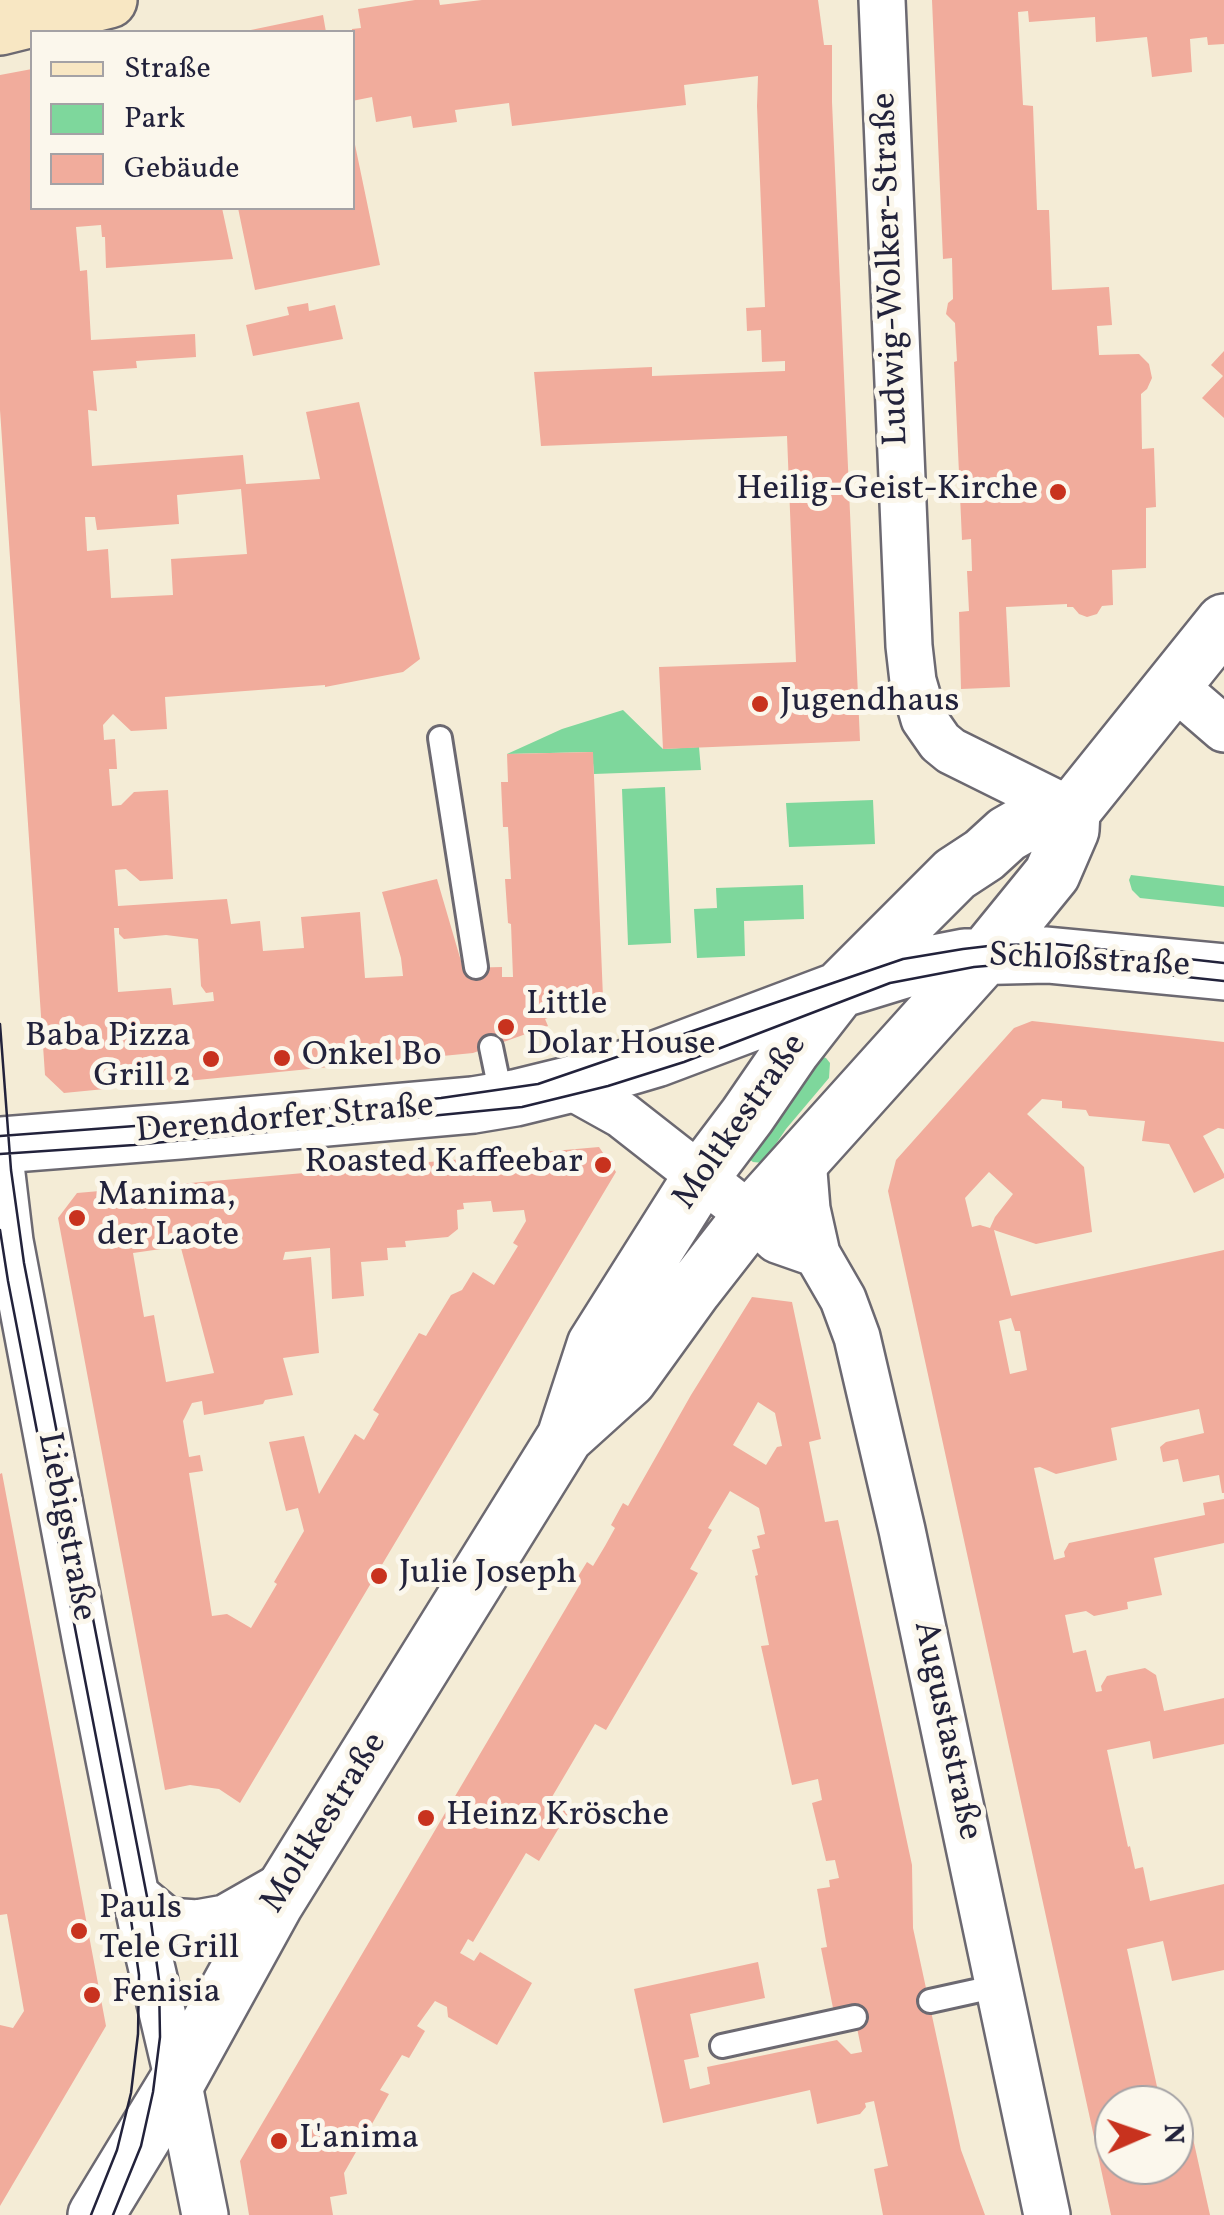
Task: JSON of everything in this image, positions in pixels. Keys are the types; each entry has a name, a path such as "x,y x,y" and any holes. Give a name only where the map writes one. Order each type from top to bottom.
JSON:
{"main road":[{"path":"0,26 109,0"}],"street":[{"name":"Ludwig-Wolker-Straße","path":"882,0 913,681 924,718 951,752 1072,811"},
{"name":"Moltkestraße","path":"565,1437 628,1379 751,1216 986,955 1052,874 1070,830 1072,811 1224,622"},
{"path":"1173,684 1224,729"},
{"name":"Moltkestraße","path":"96,2215 178,2080 290,1881 565,1437 595,1345 702,1177 839,990 955,874 1035,818 1072,811"},
{"path":"984,855 983,874 974,898 986,955"},
{"name":"Schloßstraße","path":"839,990 914,967 986,955 1048,954 1224,972"},
{"path":"818,1142 826,1093 841,1075 848,1053 839,990"},
{"name":"Derendorfer Straße","path":"0,1145 502,1100 568,1086 656,1059 839,990"},
{"path":"568,1086 622,1114 777,1240 818,1254"},
{"name":"Augustastraße","path":"818,1142 807,1209 818,1254 844,1300 857,1337 902,1530 1047,2215"},
{"name":"Liebigstraße","path":"0,1157 10,1240 87,1648 205,2215"},
{"path":"137,1896 167,1921 197,1924 225,1918 290,1881"}],"lane":[{"path":"440,738 476,967"},
{"path":"491,1046 502,1100"},
{"path":"930,2000 998,1986"},
{"path":"722,2046 855,2017"}],"green space":[{"path":"623,710 663,749 699,747 701,770 594,774 592,752 507,754 562,729"},
{"path":"665,787 671,943 628,945 622,789"},
{"path":"873,800 875,844 789,847 786,803"},
{"path":"1131,875 1224,886 1224,907 1140,898 1132,890"},
{"path":"803,885 804,919 744,921 745,956 697,958 694,909 717,908 716,888"},
{"path":"817,1055 830,1063 829,1078 763,1163 753,1162 746,1157"}],"building":[{"path":"415,0 439,0 440,5 482,0 818,0 824,45 832,45 860,741 663,749 659,667 796,662 787,436 541,446 534,372 652,367 652,376 785,371 785,361 762,362 761,330 747,331 746,308 765,307 758,76 684,85 686,105 512,126 509,103 455,110 457,122 413,128 411,116 376,122 372,97 355,100 352,29 361,28 358,9"},
{"path":"932,0 1224,0 1224,44 1208,45 1207,37 1190,39 1192,72 1152,77 1147,37 1096,42 1095,17 1029,22 1028,11 1018,12 1023,105 1033,106 1037,210 1049,210 1052,290 1109,287 1112,325 1097,326 1099,355 1139,354 1149,364 1152,378 1141,394 1142,449 1154,448 1156,507 1146,508 1146,568 1112,570 1113,605 1102,606 1097,614 1087,617 1067,604 1006,607 1010,687 961,689 959,612 969,611 967,571 972,571 971,539 962,540 955,323 946,314 953,299 952,258 943,259"},
{"path":"323,15 326,30 251,30"},
{"path":"30,69 30,210 222,210 233,259 106,268 101,225 76,227 80,271 87,270 91,340 195,334 196,357 136,361 137,368 93,371 97,411 88,410 92,466 243,455 246,484 320,479 306,412 359,402 420,659 403,672 325,687 165,697 167,729 131,731 113,714 103,725 104,740 115,739 117,769 109,769 112,806 121,805 134,792 168,790 173,879 140,881 126,869 115,870 118,906 227,899 231,924 260,921 263,951 304,948 301,917 360,912 365,978 403,976 382,892 437,879 463,968 502,967 502,977 513,977 505,879 511,879 508,827 503,827 501,782 508,782 507,754 593,752 603,998 545,1019 548,1026 473,1053 64,1093 45,1075 0,410 0,75","holes":["241,489 247,554 171,559 173,595 111,598 108,549 87,551 85,517 95,517 97,530 179,524 177,495","114,928 119,928 124,939 166,935 198,939 201,986 206,993 213,992 214,1001 173,1005 171,988 118,992"]},
{"path":"355,145 380,265 255,290 238,210 355,210"},
{"path":"308,303 309,311 335,305 343,339 253,356 246,325 289,315 287,307"},
{"path":"1224,351 1224,418 1202,398 1223,376 1211,365"},
{"path":"1032,1021 1224,1042 1224,1129 1203,1136 1224,1178 1194,1193 1169,1144 1142,1141 1145,1121 1089,1116 1086,1110 1062,1108 1062,1101 1042,1099 1027,1114 1084,1167 1092,1232 1036,1244 994,1230 1011,1296 1224,1250 1224,1493 1219,1475 1183,1482 1178,1459 1163,1462 1160,1447 1166,1442 1204,1433 1199,1409 1111,1428 1117,1460 1056,1474 1034,1468 1054,1560 1065,1557 1069,1543 1205,1515 1203,1503 1224,1499 1224,1543 1154,1558 1162,1595 1127,1602 1128,1609 1094,1616 1086,1611 1065,1615 1073,1653 1086,1650 1096,1692 1102,1691 1107,1676 1145,1668 1156,1675 1164,1711 1224,1698 1224,1744 1153,1759 1150,1741 1107,1750 1128,1847 1135,1869 1143,1867 1150,1901 1224,1884 1224,1970 1172,1981 1163,1941 1127,1949 1157,2085 1094,2085 1094,2137 888,1191 896,1160 1014,1028","holes":["989,1172 1013,1194 990,1228 972,1227 965,1198","1011,1318 1015,1331 1020,1331 1027,1370 1010,1374 999,1321"]},
{"path":"599,1147 616,1172 240,1803 219,1789 190,1785 165,1790 58,1218 77,1193","holes":["491,1201 493,1212 524,1210 526,1221 513,1243 518,1246 494,1285 473,1272 462,1290 451,1295 426,1336 419,1333 373,1410 379,1414 364,1440 355,1434 319,1494 304,1436 269,1442 286,1511 298,1508 304,1531 251,1628 227,1614 212,1616 189,1473 203,1471 200,1455 189,1457 183,1421 192,1403 202,1401 204,1415 293,1395 283,1358 319,1353 311,1257 283,1260 285,1252 330,1248 332,1299 364,1296 361,1262 388,1260 387,1248 406,1247 405,1241 448,1237 458,1229 457,1210 464,1209 463,1203","181,1248 214,1373 166,1382 154,1315 144,1317 133,1253"]},
{"path":"752,1297 792,1302 821,1439 809,1442 825,1522 838,1520 912,1865 913,1928 961,2150 985,2215 883,2215 874,2169 888,2166 874,2101 865,2103 860,2114 817,2124 810,2090 663,2123 634,1989 758,1962 765,1998 690,2014 699,2057 684,2060 690,2089 710,2084 707,2067 837,2040 851,2054 862,2052 853,2009 834,2013 821,1948 827,1947 817,1889 830,1887 829,1880 839,1878 835,1860 826,1861 812,1803 822,1800 818,1779 792,1785 761,1646 769,1645 752,1550 760,1548 757,1536 765,1534 759,1508 730,1491 690,1569 698,1573 686,1594 606,1730 595,1724 549,1802 568,1813 539,1861 526,1853 473,1942 468,1939 460,1953 474,1961 480,1952 532,1983 497,2045 448,2017 447,2007 435,2001 417,2026 425,2031 409,2058 402,2055 380,2090 389,2094 344,2173 347,2194 330,2197 333,2215 249,2215 240,2161 579,1586 574,1583 587,1562 593,1566 615,1528 611,1525 623,1503 628,1506","holes":["758,1402 775,1413 782,1446 777,1447 766,1465 733,1445"]},
{"path":"2,1473 106,2026 0,2206 0,2025 13,2028 24,2011 7,1914 0,1915"},
{"path":"1194,2143 1210,2215 1111,2215 1104,2185 1194,2185"}],"tram line":[{"path":"0,1136 441,1098 538,1084 903,959 963,949 1055,944 1224,963"},
{"path":"0,1154 134,1145 522,1107 684,1062 890,983 974,967 1055,963 1224,981"},
{"path":"0,1024 11,1170 24,1263 149,1907 159,1980 160,2037 153,2092 141,2146 113,2215"},
{"path":"0,1230 139,1975 131,2093 117,2150 91,2215"}],"place":[{"name":"Heilig-Geist-Kirche","path":"1058,492"},
{"name":"Jugendhaus","path":"760,704"},
{"name":"Little Dolar House","path":"506,1027"},
{"name":"Onkel Bo","path":"282,1058"},
{"name":"Baba Pizza Grill 2","path":"211,1059"},
{"name":"Roasted Kaffeebar","path":"603,1165"},
{"name":"Manima, der Laote","path":"77,1218"},
{"name":"Julie Joseph","path":"379,1576"},
{"name":"Heinz Krösche","path":"426,1818"},
{"name":"Pauls Tele Grill","path":"79,1931"},
{"name":"Fenisia","path":"92,1995"},
{"name":"L'anima","path":"279,2141"}]}
